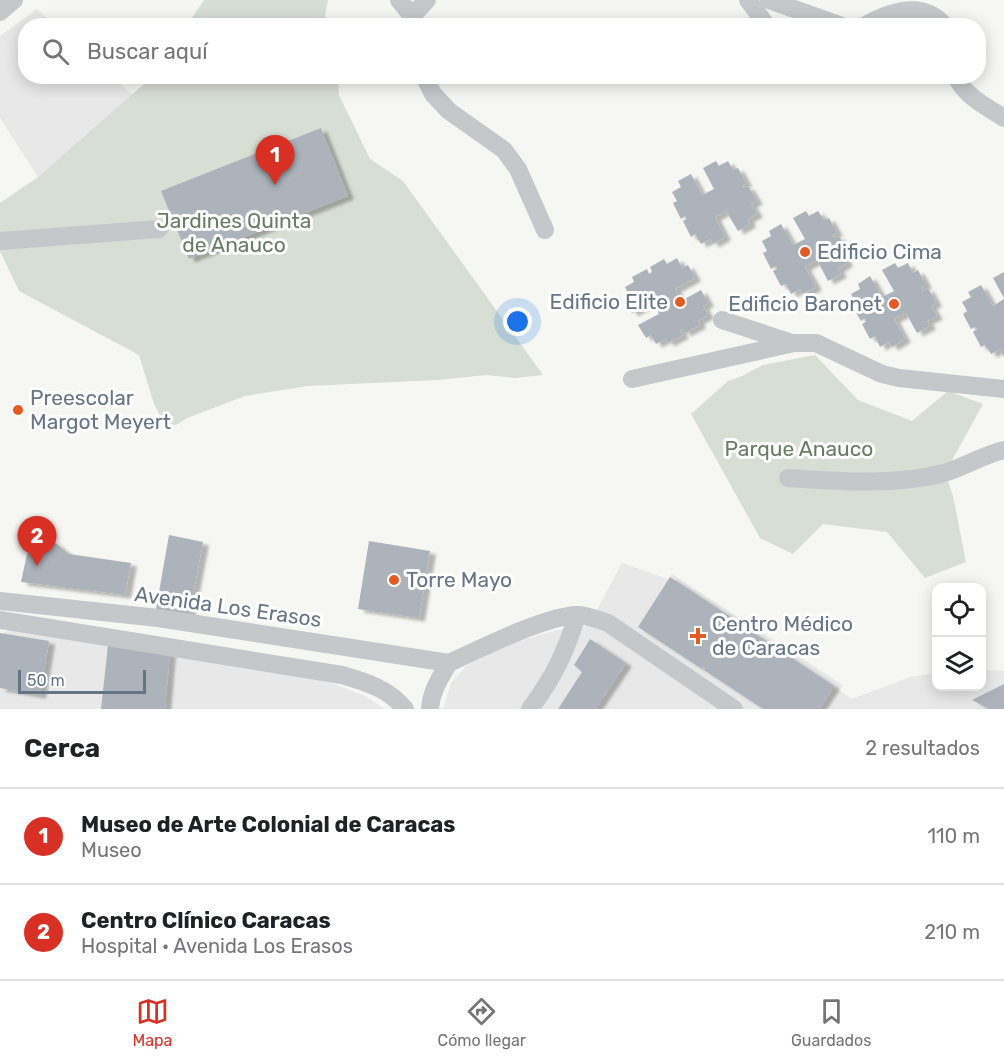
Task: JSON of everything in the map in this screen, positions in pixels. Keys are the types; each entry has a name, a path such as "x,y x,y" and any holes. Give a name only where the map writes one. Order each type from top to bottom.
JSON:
{"street":[{"path":"0,12 14,0"},
{"path":"399,0 410,18"},
{"path":"414,18 427,0"},
{"path":"748,0 760,18"},
{"path":"770,0 820,18"},
{"path":"878,18 891,11 918,5 929,8 940,18"},
{"path":"428,84 433,94 449,111 504,150 518,169 545,230"},
{"path":"959,84 971,96 1004,118"},
{"path":"0,241 159,229"},
{"path":"722,320 794,344"},
{"path":"632,379 794,344 816,343 882,374 899,378 1004,388"},
{"path":"788,478 853,482 921,477 945,472 1004,450"},
{"name":"Avenida Los Erasos","path":"0,601 158,618 449,663"},
{"path":"530,709 566,650 577,615"},
{"path":"430,709 431,697 449,663 548,621 577,615 609,623 735,709"},
{"path":"0,620 342,675 379,688 394,696 405,709"}],"shaded area":[{"path":"37,9 47,18 25,18"},
{"path":"18,23 18,84 120,84 133,95 38,177 0,118 0,36"},
{"name":"Centro Médico de Caracas","path":"622,563 668,579 672,574 843,685 839,690 852,699 910,677 932,674 932,691 986,691 986,670 1004,671 1004,709 439,709 444,707 451,683 466,666 508,644 558,630 588,626"},
{"path":"12,629 326,681 365,696 385,709 0,709 0,634"}],"green space":[{"path":"204,0 328,0 326,18 192,18"},
{"name":"Jardines Quinta de Anauco","path":"144,84 338,84 339,95 370,159 403,181 543,375 514,378 487,375 437,380 308,386 245,396 187,418 176,425 164,423 154,404 139,355 19,291 0,251 0,203 38,177"},
{"name":"Parque Anauco","path":"815,355 858,400 912,421 948,391 983,404 945,473 953,496 966,562 925,578 887,532 823,524 793,554 760,538 691,414 728,381 763,365"}],"building":[{"path":"321,128 348,196 189,259 161,191"},
{"path":"716,161 719,166 728,161 733,170 738,168 746,183 742,186 743,188 748,186 757,201 751,204 757,214 748,219 750,224 738,231 726,211 715,217 725,237 713,244 710,239 701,244 695,234 691,237 683,221 687,219 685,216 681,219 673,203 677,201 672,192 681,187 678,181 691,174 702,195 714,189 703,168"},
{"name":"Edificio Cima","path":"806,211 809,216 818,211 824,220 829,218 837,233 832,235 834,238 839,236 847,251 842,253 847,263 838,269 841,274 828,281 817,260 805,267 816,287 803,294 800,289 791,294 786,284 781,286 773,271 777,269 776,266 771,269 763,253 767,251 762,241 771,236 769,231 781,224 793,245 805,239 793,218"},
{"name":"Edificio Elite","path":"677,258 682,268 688,265 695,278 675,289 681,301 701,290 708,303 703,306 708,315 698,321 700,325 685,333 683,329 680,331 683,335 668,343 666,339 656,344 651,335 646,338 638,325 659,314 653,301 632,313 625,300 630,297 625,287 634,282 632,277 647,269 649,274 652,272 650,267 664,259 667,264"},
{"name":"Edificio Baronet","path":"895,263 898,268 908,263 913,273 918,270 926,285 921,288 923,291 928,288 936,303 931,306 937,316 927,321 930,326 917,333 906,313 894,319 905,339 892,347 889,342 880,347 875,336 870,339 862,324 866,322 865,318 861,321 852,306 856,303 851,294 860,289 858,284 870,276 882,297 894,291 882,270"},
{"path":"1004,272 1004,298 993,278"},
{"path":"981,285 993,306 1004,299 1004,357 1000,349 991,354 985,345 981,347 973,332 977,329 975,327 971,329 963,314 967,311 962,302 971,297 968,292"},
{"path":"169,535 203,542 189,615 156,609"},
{"path":"53,541 69,554 131,563 125,595 21,582 27,554"},
{"name":"Torre Mayo","path":"369,541 430,551 419,618 358,609"},
{"path":"670,577 734,619 702,669 638,627"},
{"path":"736,621 834,686 819,709 763,709 704,670"},
{"path":"0,633 49,641 40,695 0,688"},
{"path":"590,639 626,663 595,709 558,709 582,672 574,665"},
{"path":"108,645 170,652 165,709 101,709"},
{"path":"1004,684 1004,709 989,709 972,700"}],"place":[{"name":"Museo de Arte Colonial de Caracas","path":"275,185"},
{"name":"Edificio Cima","path":"805,252"},
{"name":"Edificio Elite","path":"680,302"},
{"name":"Edificio Baronet","path":"894,304"},
{"name":"Preescolar Margot Meyert","path":"18,410"},
{"name":"Centro Clínico Caracas","path":"37,566"},
{"name":"Torre Mayo","path":"394,580"},
{"name":"Centro Médico de Caracas","path":"698,636"}]}
